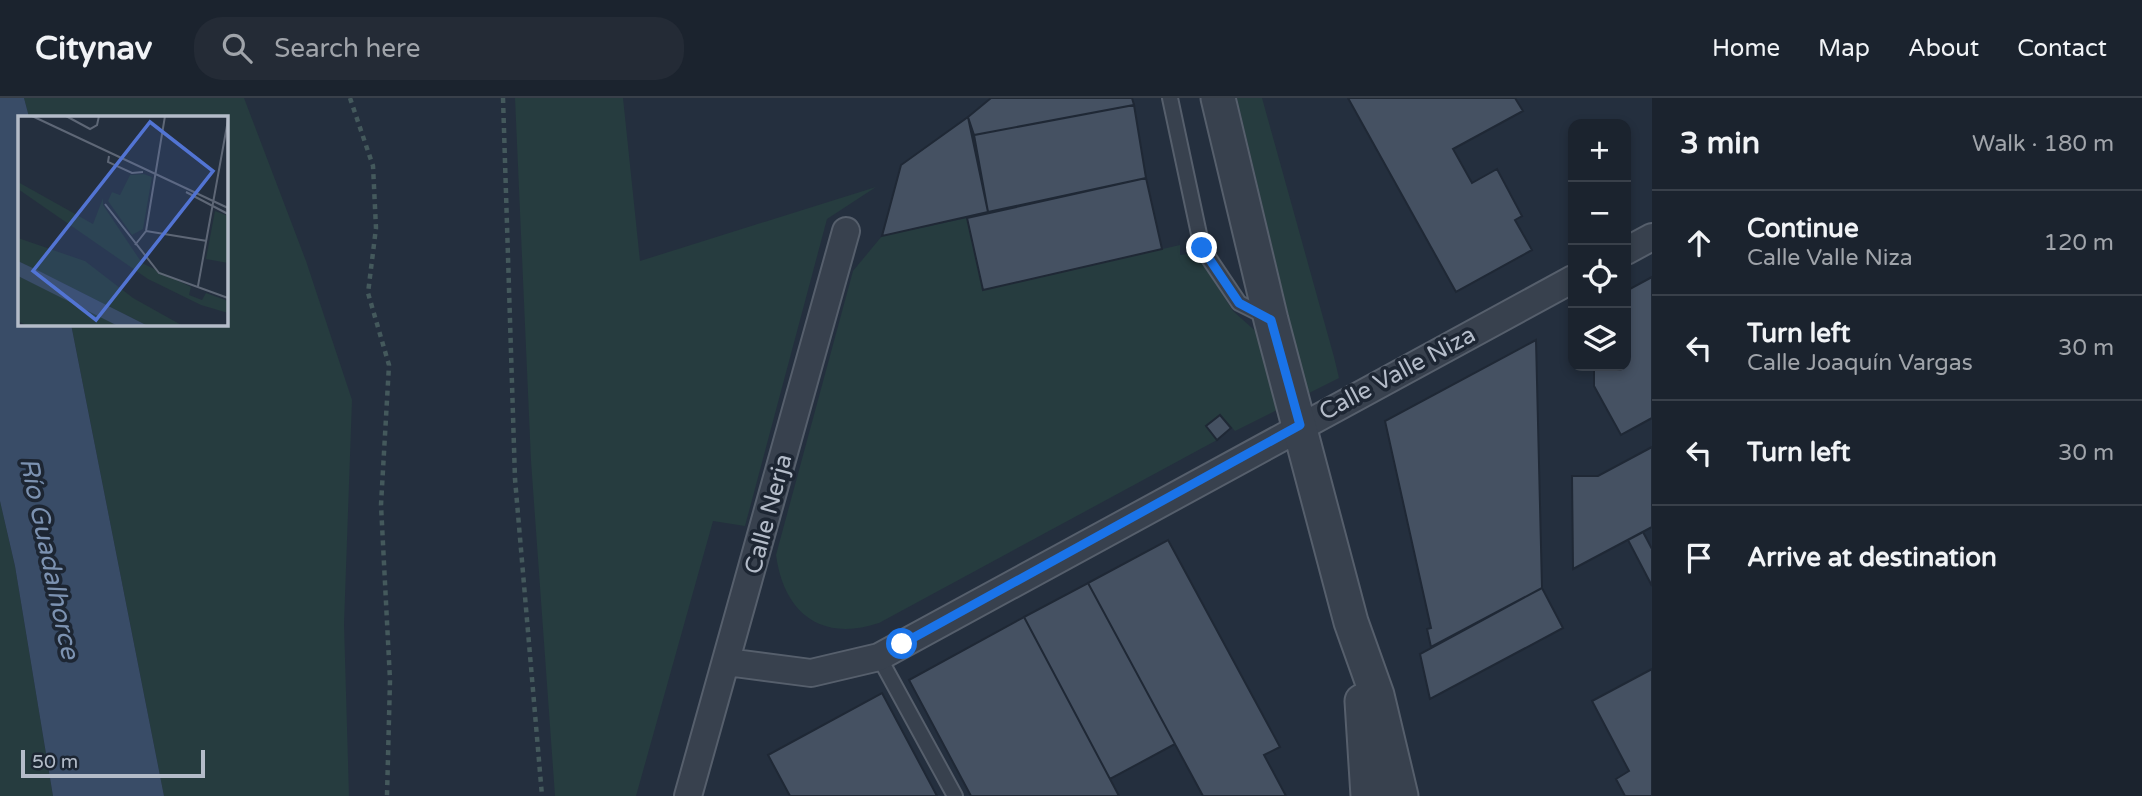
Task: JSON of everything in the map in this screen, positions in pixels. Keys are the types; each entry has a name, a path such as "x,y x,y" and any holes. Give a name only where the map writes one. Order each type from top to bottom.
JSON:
{"street":[{"path":"1218,98 1271,320 1351,622 1377,695 1401,796"},
{"name":"Calle Nerja","path":"688,796 846,231"},
{"path":"1631,248 1652,237"},
{"name":"Calle Valle Niza","path":"727,662 811,673 879,657 1300,425 1568,282"},
{"path":"1351,622 1362,700 1368,796"}],"lane":[{"path":"1170,98 1202,248 1239,303 1271,320"},
{"path":"879,657 955,796"}],"path":[{"path":"350,98 373,166 376,228 368,293 389,365 381,505 390,680 387,796"},
{"path":"503,98 515,479 542,796"}],"green space":[{"path":"24,98 244,98 306,261 352,400 344,624 349,796 164,796 71,326 228,326 228,116 29,116"},
{"path":"515,98 623,98 640,261 876,187 827,219 745,526 713,521 636,796 555,796 531,461"},
{"path":"1237,98 1262,98 1339,378 1307,394"},
{"path":"967,218 984,290 1180,245 1180,255 1196,253 1233,311 1261,336 1279,409 1235,431 1220,415 1206,426 1217,440 879,623 840,629 823,625 809,618 787,593 776,555 853,271 882,236"},
{"path":"0,501 15,566 53,796 0,796"}],"water":[{"name":"Río Guadalhorce","path":"0,98 24,98 29,116 18,116 18,326 71,326 164,796 53,796 15,566 0,501"}],"building":[{"path":"991,98 1132,98 1134,105 974,135 968,117"},
{"path":"1348,98 1515,98 1523,111 1453,149 1472,183 1497,169 1522,216 1515,220 1532,250 1456,292"},
{"path":"1134,105 1146,178 988,212 974,135"},
{"path":"968,117 988,212 882,236 901,165"},
{"path":"1146,178 1162,249 983,290 967,218"},
{"path":"1652,277 1652,418 1621,435 1594,386 1594,371 1631,371 1631,288"},
{"path":"1536,340 1542,588 1431,647 1427,629 1431,628 1385,421"},
{"path":"1220,415 1231,428 1217,440 1206,426"},
{"path":"1652,447 1652,527 1573,569 1572,476 1598,476"},
{"path":"1643,532 1652,549 1652,586 1628,540"},
{"path":"1168,540 1280,747 1264,755 1286,796 1203,796 1088,583"},
{"path":"1088,583 1175,744 1110,779 1024,617"},
{"path":"1542,588 1563,628 1430,699 1420,654"},
{"path":"1024,617 1119,796 971,796 909,680"},
{"path":"1652,669 1652,796 1625,796 1616,779 1629,771 1592,701"},
{"path":"882,693 937,796 790,796 768,755"}],"route":[{"path":"902,644 1300,425 1271,320 1239,303 1202,248"}]}
